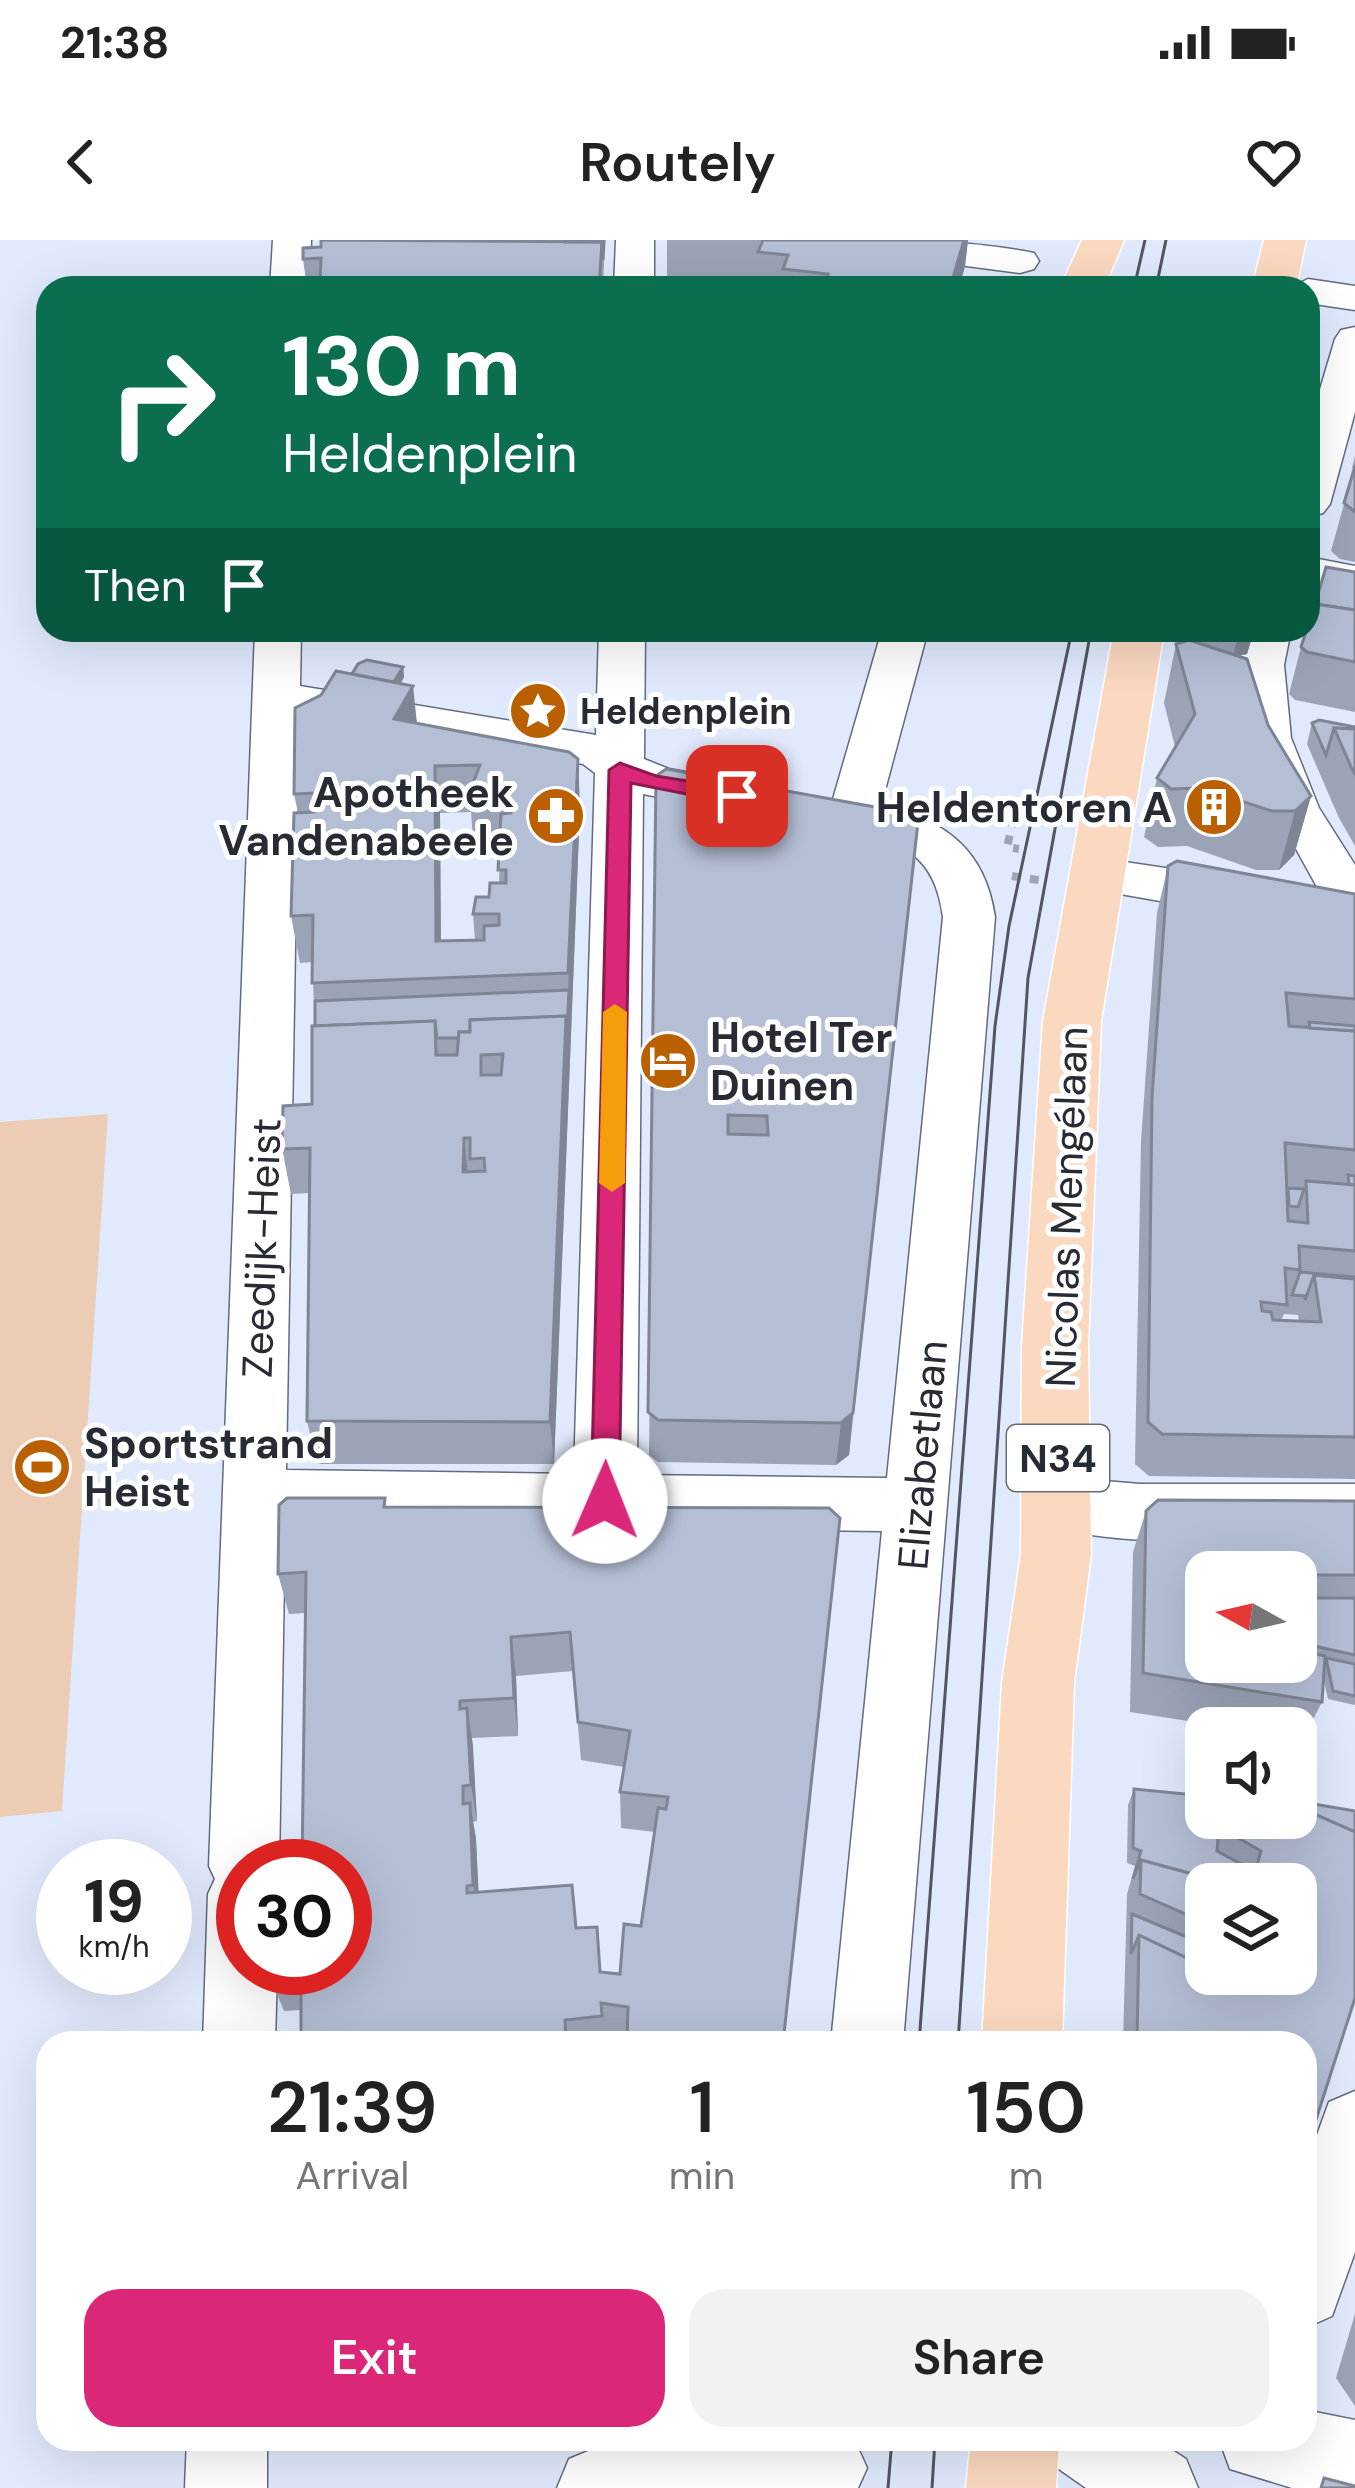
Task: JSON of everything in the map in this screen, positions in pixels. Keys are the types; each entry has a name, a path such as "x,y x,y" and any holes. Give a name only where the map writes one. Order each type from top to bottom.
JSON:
{"main road":[{"path":"1088,276 1105,240"},
{"path":"1105,240 1110,276"},
{"path":"1277,276 1285,240"},
{"name":"N34","path":"1097,874 1137,642"},
{"name":"Nicolas Mengélaan","path":"1022,2031 1037,1683 1056,1555 1055,1346 1066,1084 1097,874"},
{"path":"1011,2488 1014,2451"}],"street":[{"path":"290,276 292,240"},
{"path":"634,276 635,240"},
{"path":"859,240 1022,263"},
{"path":"1320,293 1355,298"},
{"path":"1327,485 1355,339"},
{"path":"1320,573 1355,580"},
{"name":"Zeedijk-Heist","path":"245,1839 278,642"},
{"path":"605,1501 622,642"},
{"path":"276,699 335,703 598,751 620,770 652,783 853,815 901,642"},
{"path":"1097,874 1327,907 1261,715 1257,675 1265,642"},
{"path":"1261,715 1310,723"},
{"name":"Elizabetlaan","path":"853,815 926,837 961,868 970,916 868,2031"},
{"path":"254,1496 918,1505"},
{"path":"1057,1503 1140,1511 1355,1511"},
{"path":"239,2031 240,1995"},
{"path":"1317,2250 1355,2128"},
{"path":"226,2488 227,2451"},
{"path":"1102,2451 1157,2488"},
{"path":"1254,2456 1355,2460"},
{"path":"598,2488 826,2465"}],"path":[{"path":"1014,818 1007,847 1018,849"}],"shaded area":[{"name":"Sportstrand Heist","path":"108,1114 62,1811 0,1817 0,1122"}],"building":[{"path":"321,240 602,242 600,276 320,276 321,258 303,259 303,248 321,247"},
{"path":"763,240 964,240 954,276 827,276 783,269 788,255 758,252"},
{"path":"1355,466 1355,512 1344,503"},
{"path":"1326,567 1355,572 1355,610 1320,605"},
{"path":"1320,605 1355,610 1355,662 1301,647 1303,642 1320,642"},
{"path":"1195,642 1247,659 1268,725 1311,796 1295,811 1272,811 1201,788 1171,789 1157,778 1195,714 1176,644"},
{"path":"367,660 403,667 394,682 352,674"},
{"path":"336,671 413,686 394,719 569,752 578,759 568,973 312,983 313,915 291,916 294,813 314,812 315,793 294,794 295,708 321,695","holes":["480,765 469,793 511,800 511,813 501,814 498,870 506,870 506,883 490,883 489,897 476,897 473,914 499,914 499,925 484,926 484,940 436,941 435,766"]},
{"path":"1319,720 1355,729 1334,728 1326,755 1312,723"},
{"path":"1334,728 1355,729 1355,774 1353,771"},
{"path":"666,769 908,813 918,822 853,1413 841,1423 658,1420 648,1412 656,776","holes":["728,1115 767,1116 768,1135 728,1134"]},
{"path":"1177,861 1355,894 1355,999 1286,993 1289,1026 1355,1031 1355,1150 1285,1143 1288,1221 1308,1223 1306,1181 1355,1185 1355,1251 1299,1246 1300,1270 1285,1268 1287,1305 1261,1302 1262,1311 1271,1312 1273,1320 1321,1322 1314,1275 1355,1279 1355,1437 1162,1434 1148,1422 1152,1097 1168,866"},
{"path":"569,990 567,1033 566,1016 470,1020 470,1032 459,1032 458,1038 437,1038 435,1021 315,1026 315,1001"},
{"path":"566,1016 550,1422 307,1421 310,1148 282,1149 283,1106 312,1104 312,1026 435,1021 436,1055 457,1055 459,1032 470,1032 470,1020","holes":["503,1054 501,1075 481,1075 481,1055","464,1138 470,1138 470,1159 484,1158 485,1171 463,1172"]},
{"path":"1309,1022 1355,1026 1355,1031 1310,1028"},
{"path":"1288,1188 1304,1189 1298,1207 1289,1206"},
{"path":"1300,1272 1355,1279 1314,1275 1305,1300 1305,1296 1292,1295"},
{"path":"287,1498 385,1498 384,1507 829,1508 840,1518 784,2031 627,2031 628,2007 601,2003 602,2016 565,2020 566,2031 301,2031 301,1995 372,1995 372,1839 302,1839 306,1572 278,1574 279,1505","holes":["570,1632 578,1722 630,1731 620,1792 668,1797 666,1809 658,1808 641,1926 624,1924 620,1974 600,1972 597,1927 576,1928 572,1885 467,1893 467,1886 473,1885 470,1803 463,1804 463,1786 471,1785 467,1708 460,1709 460,1701 514,1698 511,1637"]},
{"path":"1158,1500 1355,1501 1355,1575 1317,1575 1317,1551 1185,1551 1185,1680 1143,1673 1146,1511"},
{"path":"1317,1598 1355,1598 1355,1655 1317,1647"},
{"path":"1317,1654 1325,1656 1322,1702 1205,1683 1317,1683"},
{"path":"1326,1658 1355,1664 1355,1696 1333,1691"},
{"path":"1134,1789 1185,1794 1185,1839 1218,1839 1217,1851 1239,1863 1185,1863 1185,1872 1141,1860 1133,1879 1141,1851 1133,1848"},
{"path":"1317,1805 1355,1811 1355,1832 1317,1815"},
{"path":"1317,1815 1355,1832 1355,1998 1317,2117 1317,2031 1137,2031 1139,1935 1185,1957 1185,1995 1317,1995 1317,1863 1258,1863 1261,1851 1240,1839 1317,1839"},
{"path":"1141,1860 1185,1872 1185,1914 1140,1894"},
{"path":"1132,1914 1185,1936 1185,1957 1139,1935 1131,1954"},
{"path":"1324,2478 1355,2486 1355,2488 1321,2488"}],"tram line":[{"path":"1137,276 1145,240"},
{"path":"1158,276 1166,240"},
{"path":"920,2031 995,1026 1009,926 1069,642"},
{"path":"959,2031 1028,978 1089,642"},
{"path":"888,2488 891,2451"},
{"path":"932,2488 934,2451"}],"slow traffic":[{"path":"612,1183 615,1012"}],"place":[{"name":"Heldenplein","path":"538,711"},
{"name":"Heldentoren A","path":"1214,807"},
{"name":"Apotheek Vandenabeele","path":"556,816"},
{"name":"Hotel Ter Duinen","path":"668,1061"},
{"name":"Sportstrand Heist","path":"42,1467"}],"route":[{"path":"605,1501 620,770 652,783 737,796"}]}
